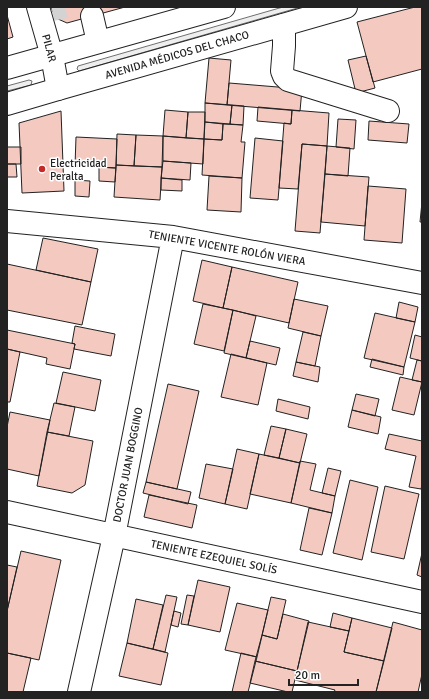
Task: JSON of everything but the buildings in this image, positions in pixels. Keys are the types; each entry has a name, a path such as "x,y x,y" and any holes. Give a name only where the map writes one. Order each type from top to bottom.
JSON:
{"street":[{"path":"7,68 98,42 177,13 224,7"},
{"name":"AVENIDA MÉDICOS DEL CHACO","path":"7,104 346,7"},
{"name":"PILAR","path":"43,10 58,89"},
{"path":"92,16 98,42"},
{"path":"284,25 282,71 288,80 388,110"},
{"name":"TENIENTE VICENTE ROLÓN VIERA","path":"7,221 173,237 422,283"},
{"name":"DOCTOR JUAN BOGGINO","path":"79,692 114,536 173,237"},
{"name":"TENIENTE EZEQUIEL SOLÍS","path":"7,512 422,602"}],"shaded area":[{"path":"283,7 301,7 79,71 77,69 78,66"},
{"path":"29,80 32,81 31,85 7,91 7,86"}],"tunnel":[{"path":"52,10 65,7"}],"place":[{"name":"Electricidad Peralta","path":"42,169"}]}
